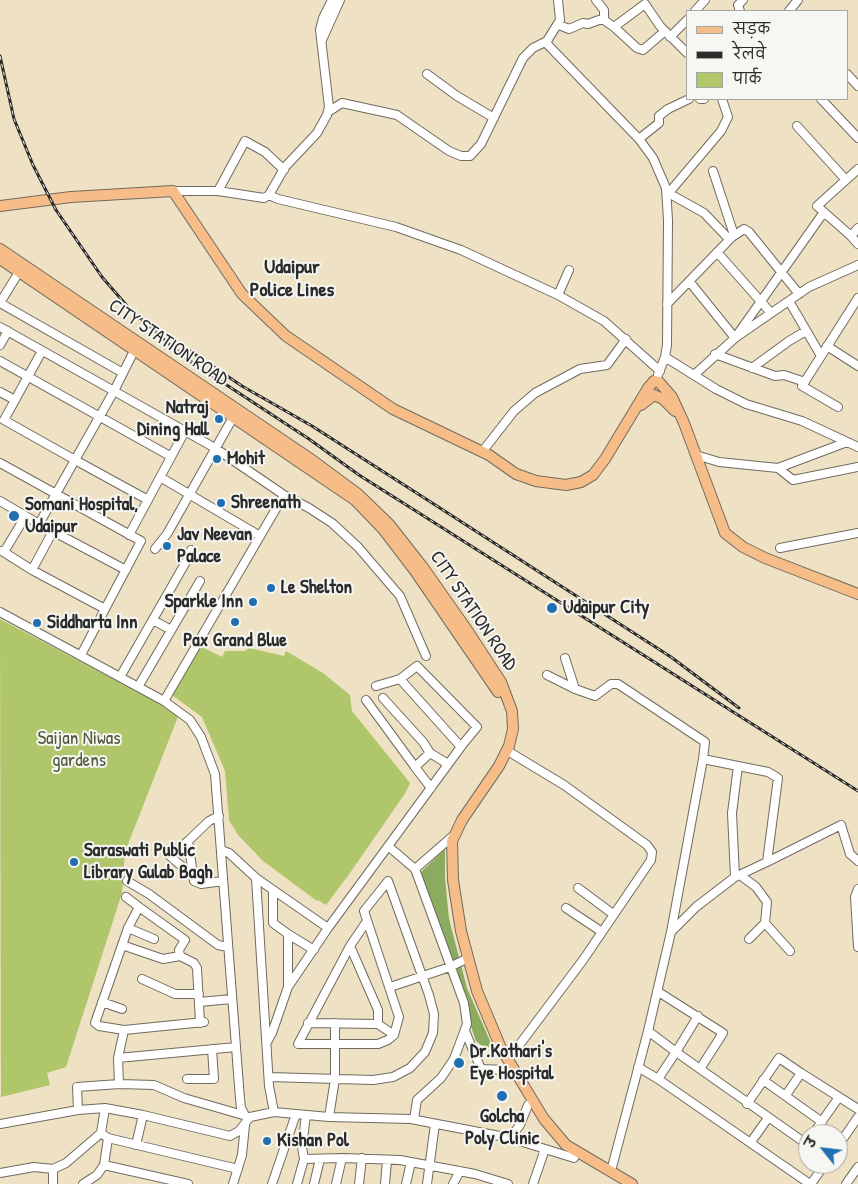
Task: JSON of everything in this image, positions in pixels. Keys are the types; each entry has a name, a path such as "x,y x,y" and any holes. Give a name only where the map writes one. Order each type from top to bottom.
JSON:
{"main road":[{"path":"0,206 71,197 173,191 242,294 286,336 392,409 482,452 526,478 557,485 574,485 587,479 598,469 648,388 655,381"},
{"name":"CITY STATION ROAD","path":"0,250 235,413 347,494 371,516 415,572 496,687 507,712 508,728 503,745 481,785 458,820 452,837 448,881 472,992 496,1050 544,1120 575,1155"},
{"name":"CITY STATION ROAD","path":"0,259 134,351 235,413 358,494 389,524 501,682 512,711 513,729 506,750 486,788 452,837"},
{"path":"632,414 646,400 659,392 660,388 655,381"},
{"path":"655,381 662,384 669,392 681,416 726,533 743,547 765,558 858,594"},
{"path":"654,395 663,399 681,416"},
{"name":"CITY STATION ROAD","path":"508,1065 540,1123 575,1155"},
{"path":"575,1155 611,1171 632,1184"},
{"path":"575,1155 619,1184"}],"street":[{"path":"328,112 321,49 321,24 332,0"},
{"path":"321,49 328,23 340,0"},
{"path":"269,195 284,170 317,133 328,112 342,103 397,115 440,146 466,157 474,154 479,148 523,58 533,48 547,41 559,25 558,0"},
{"path":"596,0 604,10 604,20"},
{"path":"696,10 705,0"},
{"path":"740,10 738,4 743,0"},
{"path":"790,10 798,0"},
{"path":"614,27 644,2 668,34 686,52"},
{"path":"559,25 569,29 583,23 588,24 604,20 637,48 642,50 686,21"},
{"path":"547,41 551,48 639,139 653,158 668,194 666,357 655,381"},
{"path":"427,74 457,96 494,118"},
{"path":"848,75 858,86"},
{"path":"639,139 659,123 659,116 668,109 688,100"},
{"path":"668,194 721,131 728,117 722,100"},
{"path":"822,100 858,138"},
{"path":"797,126 846,180"},
{"path":"218,191 245,141 265,152 284,170"},
{"path":"858,169 817,206 858,244"},
{"path":"713,171 732,237"},
{"path":"173,191 218,191 256,197 269,195 278,199 396,226 461,250 558,295 604,321 660,371"},
{"path":"668,194 704,213 732,237"},
{"path":"735,338 824,212"},
{"path":"851,236 858,228"},
{"path":"667,304 732,237 742,230 748,230 799,294"},
{"path":"717,252 771,313"},
{"path":"694,375 715,354 735,338 809,286 858,265"},
{"path":"558,295 569,270"},
{"path":"19,272 0,304 123,373"},
{"path":"689,281 735,338"},
{"path":"838,407 802,386 827,346 856,308 858,298"},
{"path":"789,300 821,356"},
{"path":"0,327 215,448 260,476 284,495 332,523 358,547 400,596 426,656"},
{"path":"0,345 8,331"},
{"path":"752,368 806,331"},
{"path":"482,452 514,411 535,393 580,369 607,365 626,339"},
{"path":"827,346 858,366"},
{"path":"42,351 2,423 148,500"},
{"path":"39,524 114,391 134,351"},
{"path":"715,354 752,368 805,382"},
{"path":"666,357 746,404 802,420 858,447"},
{"path":"0,361 170,456"},
{"path":"0,392 15,400"},
{"path":"0,463 157,550 235,413"},
{"path":"129,534 185,431"},
{"path":"696,455 719,462 778,468 847,442"},
{"path":"778,468 793,480 858,467"},
{"path":"160,477 260,536"},
{"path":"164,701 284,495"},
{"path":"0,501 25,517 126,570"},
{"path":"25,517 2,551 32,570 105,609"},
{"path":"32,570 53,531"},
{"path":"780,548 858,533"},
{"path":"81,656 141,541"},
{"path":"120,677 187,560 190,550"},
{"path":"138,687 200,581"},
{"path":"0,612 164,701 190,720 201,737 215,774 240,1108 245,1119 238,1169 233,1184"},
{"path":"153,620 170,630"},
{"path":"565,658 575,689"},
{"path":"267,1042 272,1034 288,987 328,928 460,747 477,727 417,666 400,679 376,686"},
{"path":"547,675 575,689 595,696 611,684 618,684 705,742 671,932 648,1031 611,1171"},
{"path":"400,679 460,747"},
{"path":"383,698 423,742 430,753 448,764"},
{"path":"366,700 431,788"},
{"path":"465,1031 481,1069 508,1065 651,860 652,852 647,845 564,784 506,750"},
{"path":"415,768 430,753"},
{"path":"703,759 768,772 778,778 767,862"},
{"path":"737,876 732,813 738,766"},
{"path":"192,875 171,857 209,821 219,816"},
{"path":"671,932 696,907 737,876 841,825 850,854 858,861"},
{"path":"415,869 452,837"},
{"path":"188,840 193,880 199,883 223,881"},
{"path":"388,846 415,869 464,1003 467,1024 454,1059 441,1078 417,1100 414,1119"},
{"path":"221,850 229,853 256,878 328,928"},
{"path":"737,876 756,887 767,902 765,923 748,939"},
{"path":"256,878 269,1077 274,1112"},
{"path":"127,881 149,894 220,946 228,948"},
{"path":"269,1077 373,1080 393,1076 410,1068 428,1045 434,1025 434,1014 388,881 364,911 399,1018 394,1035 378,1044 298,1044 350,946 367,921"},
{"path":"578,888 614,914"},
{"path":"858,889 854,897 857,915 858,947"},
{"path":"273,890 273,923 314,950"},
{"path":"126,897 185,940 179,950 180,956"},
{"path":"122,944 163,959 180,956 196,965 202,1022 124,1030 96,1024 122,944 139,907"},
{"path":"566,908 602,932"},
{"path":"765,923 790,951"},
{"path":"128,928 154,939"},
{"path":"288,934 288,987"},
{"path":"350,946 378,1010 378,1024"},
{"path":"390,988 450,967 466,959"},
{"path":"142,979 175,994 199,998 232,999"},
{"path":"657,991 723,1033 700,1069"},
{"path":"102,1002 122,1009"},
{"path":"658,1079 698,1016"},
{"path":"308,1023 378,1024 394,1035"},
{"path":"329,1117 335,1079 336,1023"},
{"path":"120,1084 118,1058 124,1030"},
{"path":"648,1031 747,1104 798,1137"},
{"path":"118,1058 236,1047"},
{"path":"187,1079 214,1079 212,1049"},
{"path":"747,1104 779,1058 858,1109"},
{"path":"638,1067 751,1142 810,1184"},
{"path":"786,1095 802,1073"},
{"path":"763,1080 822,1122 839,1097"},
{"path":"78,1110 78,1087 120,1084 154,1085 184,1098 245,1119"},
{"path":"510,1138 520,1125 528,1104"},
{"path":"0,1124 78,1110 105,1108 143,1114 227,1135 235,1134 245,1119 258,1114 274,1112 329,1117 414,1119 510,1138 544,1149 575,1155"},
{"path":"0,1173 34,1168 53,1169 66,1162 101,1133 105,1108"},
{"path":"136,1145 143,1114"},
{"path":"272,1184 296,1114"},
{"path":"297,1184 304,1159 302,1147 306,1115"},
{"path":"848,1131 858,1117"},
{"path":"751,1142 768,1118"},
{"path":"427,1184 435,1124"},
{"path":"850,1128 858,1134"},
{"path":"101,1133 108,1138 238,1169"},
{"path":"84,1184 97,1175 104,1165 108,1138"},
{"path":"533,1184 544,1149"},
{"path":"336,1184 342,1158"},
{"path":"304,1159 362,1158 410,1162 460,1171 477,1180 508,1184"},
{"path":"359,1184 362,1158"},
{"path":"314,1184 320,1159"},
{"path":"385,1184 386,1160"},
{"path":"406,1184 410,1162"},
{"path":"104,1165 188,1184"},
{"path":"53,1169 53,1184"},
{"path":"454,1184 460,1171"},
{"path":"846,1184 857,1171"}],"green space":[{"name":"Saijan Niwas gardens","path":"0,619 179,714 125,852 122,893 66,1067 47,1073 50,1085 1,1097"},
{"path":"198,645 222,657 225,651 245,651 249,648 284,656 286,651 323,673 350,695 352,711 410,783 406,792 326,905 317,901 263,861 238,835 229,820 225,771 202,717 172,695"},
{"path":"445,849 445,878 449,919 467,988 493,1048 481,1045 476,1041 421,880 421,872"}],"railway":[{"path":"0,56 14,119 33,165 56,210 102,277 128,307 168,343 187,359 309,439 359,475 858,791"},
{"path":"178,343 242,386 312,426 671,657 739,708"}],"place":[{"name":"Natraj Dining Hall","path":"219,419"},
{"name":"Mohit","path":"217,459"},
{"name":"Shreenath","path":"221,503"},
{"name":"Somani Hospital, Udaipur","path":"14,516"},
{"name":"Jav Neevan Palace","path":"167,546"},
{"name":"Le Shelton","path":"271,588"},
{"name":"Sparkle Inn","path":"253,602"},
{"name":"Udaipur City","path":"552,608"},
{"name":"Pax Grand Blue","path":"235,622"},
{"name":"Siddharta Inn","path":"37,623"},
{"name":"Saraswati Public Library Gulab Bagh","path":"74,862"},
{"name":"Dr.Kothari's Eye Hospital","path":"459,1063"},
{"name":"Golcha Poly Clinic","path":"502,1096"},
{"name":"Kishan Pol","path":"267,1141"}],"district":[{"name":"Udaipur Police Lines","path":"292,280"}]}
